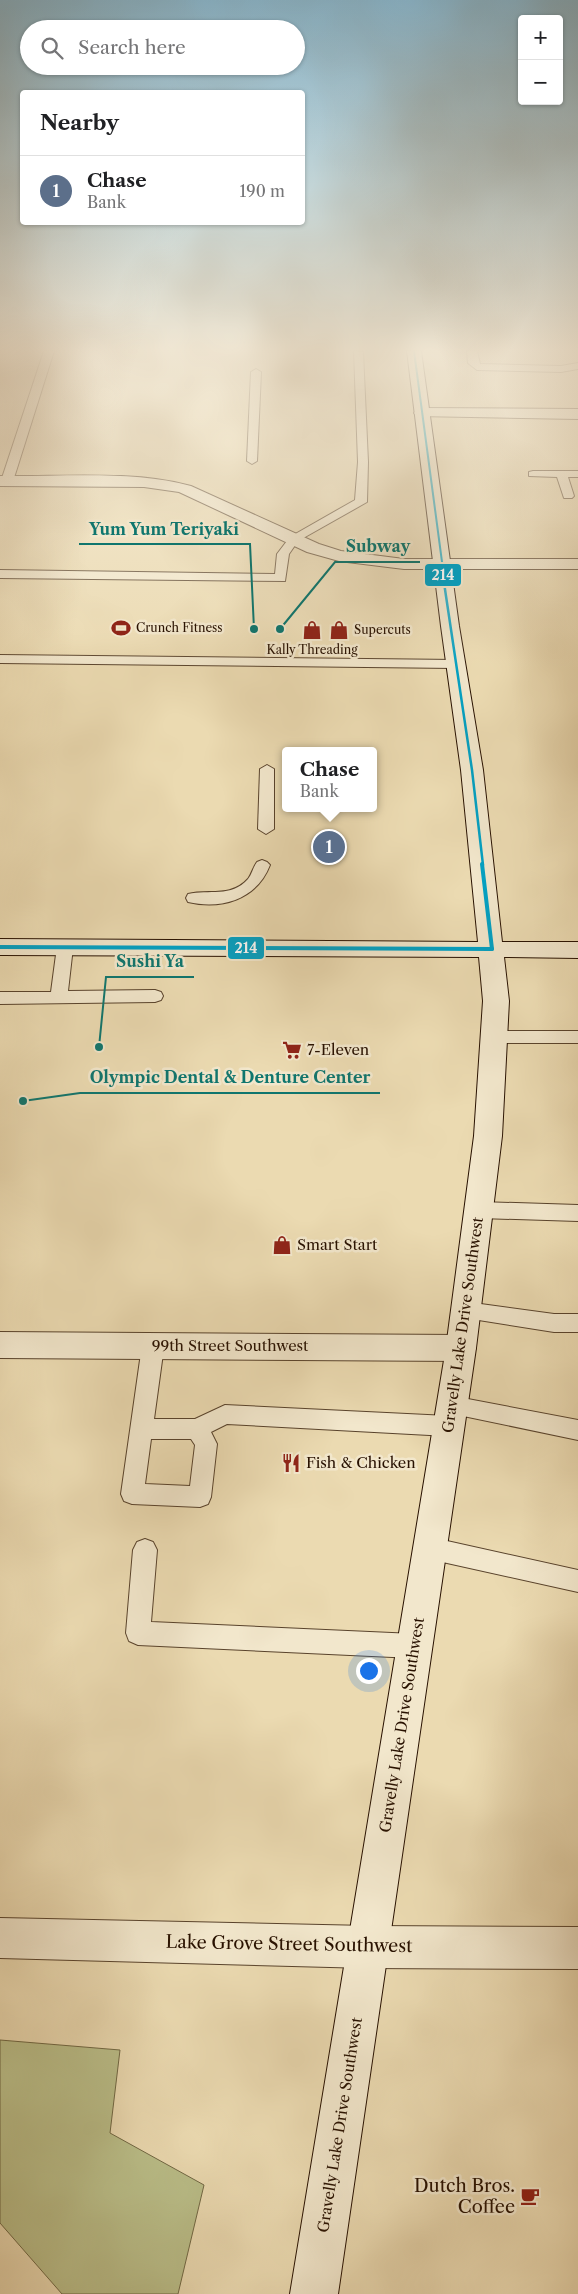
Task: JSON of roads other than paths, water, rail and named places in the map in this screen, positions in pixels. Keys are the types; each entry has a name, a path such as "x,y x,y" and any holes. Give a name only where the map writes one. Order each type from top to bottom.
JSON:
{"main road":[{"name":"Gravelly Lake Drive Southwest","path":"314,2294 461,1348 480,1210 491,1107 496,1001 492,949 472,770 428,458"},
{"path":"3,481 122,482 170,485 185,489 324,552 360,560 443,564 578,564"},
{"path":"0,947 578,950"},
{"name":"99th Street Southwest","path":"0,1344 461,1348"},
{"name":"Lake Grove Street Southwest","path":"0,1938 368,1947 578,1948"}],"lane":[{"path":"3,481 11,458"},
{"path":"0,574 281,578 283,554 294,539 361,502 363,458"},
{"path":"533,474 578,474"},
{"path":"562,474 568,496"},
{"path":"0,659 456,664"},
{"path":"266,829 267,769"},
{"path":"194,898 210,900 235,896 251,887 260,874 262,865"},
{"path":"59,998 65,947"},
{"path":"0,998 155,996"},
{"path":"494,1037 578,1037"},
{"path":"480,1210 578,1212"},
{"path":"466,1310 554,1323 578,1323"},
{"path":"153,1346 132,1494 200,1498 206,1444 197,1429"},
{"path":"141,1430 197,1429 225,1414 450,1415 578,1430"},
{"path":"429,1548 578,1582"},
{"path":"145,1550 138,1633 414,1646"}],"place":[{"name":"Crunch Fitness","path":"121,628"},
{"name":"Yum Yum Teriyaki","path":"254,629"},
{"name":"Subway","path":"280,629"},
{"name":"Kally Threading","path":"312,630"},
{"name":"Supercuts","path":"339,630"},
{"name":"Chase","path":"329,847"},
{"name":"Sushi Ya","path":"99,1047"},
{"name":"7-Eleven","path":"292,1050"},
{"name":"Olympic Dental & Denture Center","path":"23,1101"},
{"name":"Smart Start","path":"282,1245"},
{"name":"Fish & Chicken","path":"291,1463"},
{"name":"Dutch Bros. Coffee","path":"530,2196"}]}
